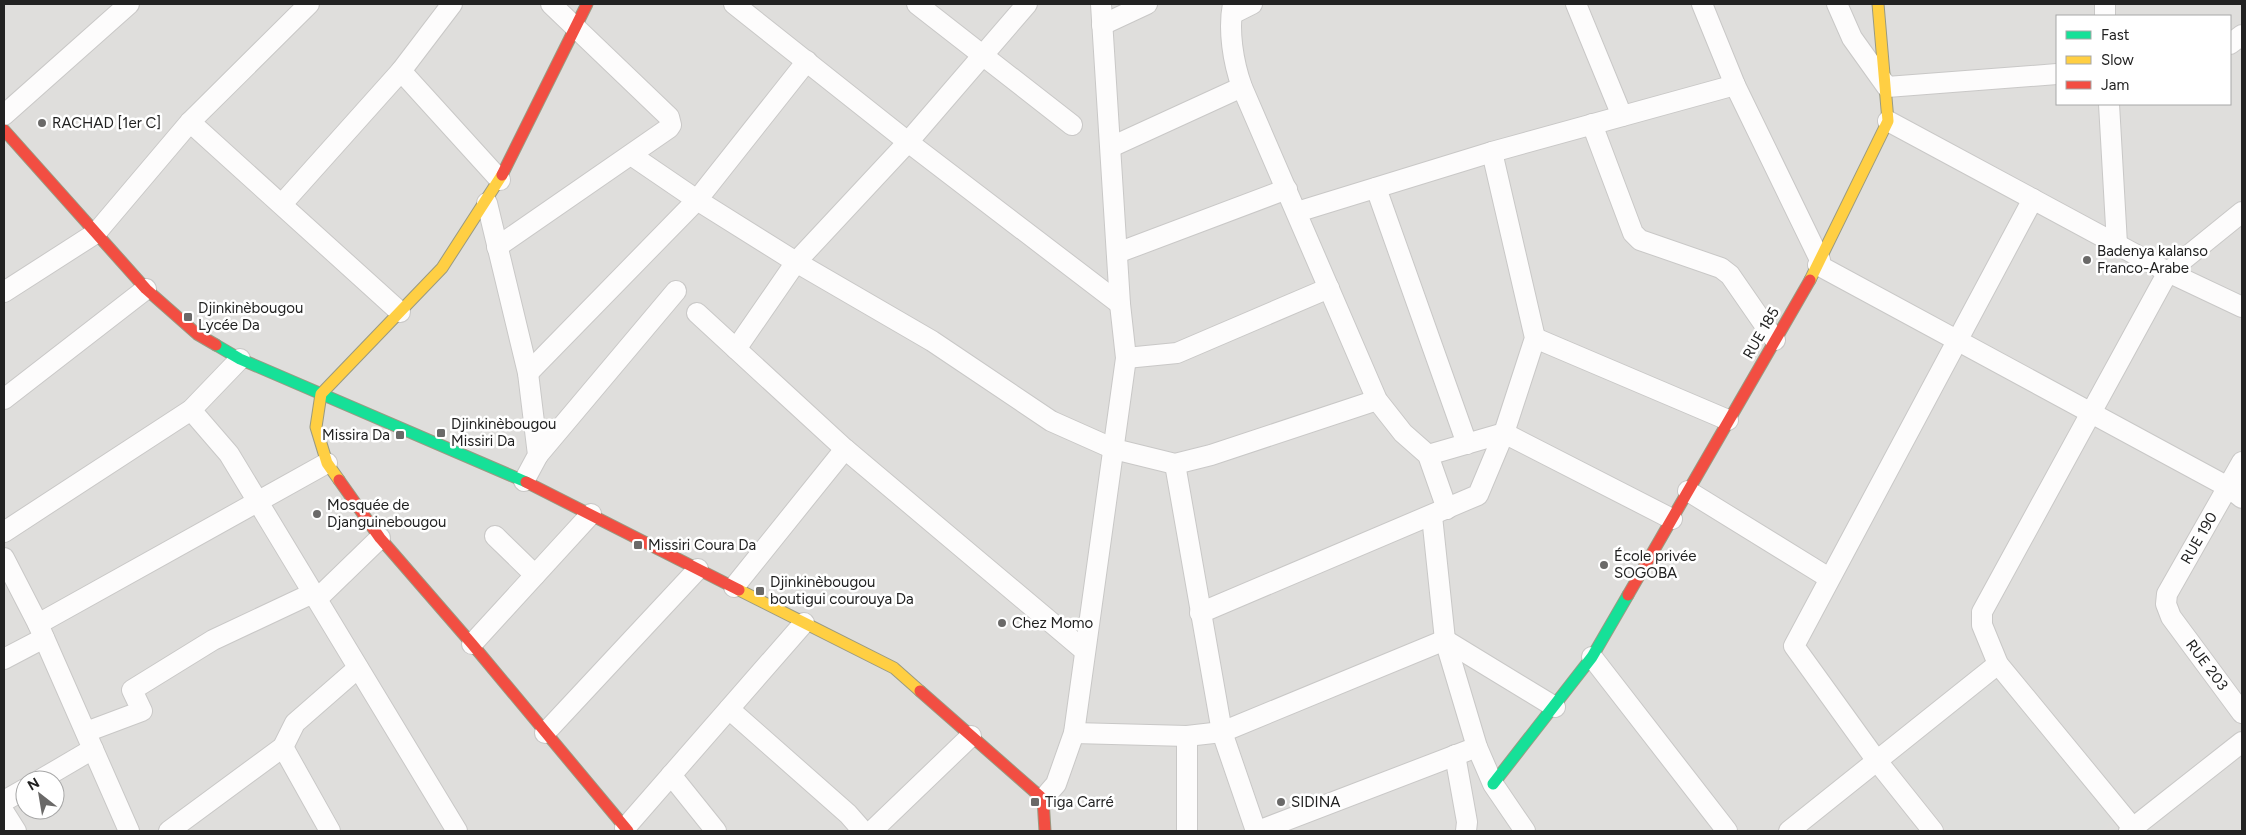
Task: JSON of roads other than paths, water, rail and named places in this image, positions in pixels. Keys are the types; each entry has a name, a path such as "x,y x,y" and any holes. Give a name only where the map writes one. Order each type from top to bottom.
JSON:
{"street":[{"path":"4,115 129,4"},
{"path":"4,292 96,233 190,122 309,4"},
{"path":"282,204 401,71 452,4"},
{"path":"497,247 669,128 671,121 551,4"},
{"path":"587,4 487,203 442,268 321,394 316,427 326,463 380,538 472,644 627,829 671,775 804,623"},
{"path":"734,4 908,142 1120,304"},
{"path":"917,4 1072,125"},
{"path":"736,348 796,262 908,142 1027,4"},
{"path":"1045,831 1043,799 1056,784 1074,733 1126,358 1120,304 1101,4"},
{"path":"1102,25 1147,4"},
{"path":"1252,4 1232,9 1232,33 1237,74 1377,400 1403,433 1428,455 1439,512 1445,640 1477,746 1493,784 1525,831"},
{"path":"1576,4 1622,116"},
{"path":"1702,4 1735,85 1819,263 2235,492"},
{"path":"1837,4 1852,38 1886,87 2056,74"},
{"name":"RUE 185","path":"1493,784 1592,658 1819,263 1888,120 1878,4"},
{"path":"2231,43 2242,35"},
{"path":"528,373 697,200 807,61"},
{"path":"401,71 500,180"},
{"path":"1297,212 1492,152 1735,85"},
{"path":"1111,147 1242,87"},
{"path":"2109,105 2117,244"},
{"path":"1888,120 2168,272 2242,307"},
{"path":"190,122 400,312"},
{"path":"1592,124 1632,233 1640,240 1720,268 1730,275 1775,340"},
{"path":"8,141 96,233 146,289 196,334 240,359 524,480 894,668 1043,799"},
{"path":"1200,613 1478,495 1504,433 1535,338 1492,152"},
{"path":"631,155 697,200 796,262 932,341 1051,421 1114,448 1174,464 1211,455 1377,400"},
{"path":"1376,188 1467,444"},
{"path":"1117,253 1287,189"},
{"path":"1933,831 1877,761 1794,650 1794,642 2033,199"},
{"path":"487,203 528,373 538,455"},
{"path":"2242,212 2168,272 1982,612 1982,625 1998,664 2131,830 2242,742"},
{"path":"1126,358 1177,354 1329,288"},
{"path":"4,399 146,289"},
{"path":"524,480 538,455 676,290"},
{"path":"696,313 845,449 1085,651"},
{"path":"1535,338 1728,420"},
{"path":"4,532 191,410 240,359"},
{"path":"191,410 229,454 457,831"},
{"path":"1428,455 1504,433 1672,519"},
{"path":"734,587 845,449"},
{"name":"RUE 190","path":"2171,617 2166,604 2167,594 2235,492 2242,462"},
{"path":"4,659 41,631 326,463"},
{"path":"1174,464 1222,732 1257,831 1477,746"},
{"path":"1688,490 1829,578"},
{"path":"472,644 591,514"},
{"path":"496,536 534,575"},
{"path":"52,770 89,740 142,711 132,690 213,640 315,596 380,538"},
{"path":"4,558 41,631 129,831"},
{"path":"545,733 698,569"},
{"name":"RUE 203","path":"2171,617 2242,713"},
{"path":"1445,640 1555,707"},
{"path":"1074,733 1187,736 1222,732 1445,640"},
{"path":"1592,658 1726,831"},
{"path":"1788,831 1998,664"},
{"path":"169,831 283,747 295,723 358,668"},
{"path":"728,709 848,814 864,831"},
{"path":"872,831 971,736"},
{"path":"1187,736 1188,831"},
{"path":"283,747 330,831"},
{"path":"1456,755 1467,822 1466,831"},
{"path":"671,775 716,831"},
{"path":"4,801 15,795"},
{"path":"4,812 16,831"}],"place":[{"name":"RACHAD [1er C]","path":"42,123"},
{"name":"Badenya kalanso Franco-Arabe","path":"2087,260"},
{"name":"Djinkinèbougou Lycée Da","path":"188,317"},
{"name":"Djinkinèbougou Missiri Da","path":"441,433"},
{"name":"Missira Da","path":"400,435"},
{"name":"Mosquée de Djanguinebougou","path":"317,514"},
{"name":"Missiri Coura Da","path":"638,545"},
{"name":"École privée SOGOBA","path":"1604,565"},
{"name":"Djinkinèbougou boutigui courouya Da","path":"760,591"},
{"name":"Chez Momo","path":"1002,623"},
{"name":"Tiga Carré","path":"1035,802"},
{"name":"SIDINA","path":"1281,802"}]}
